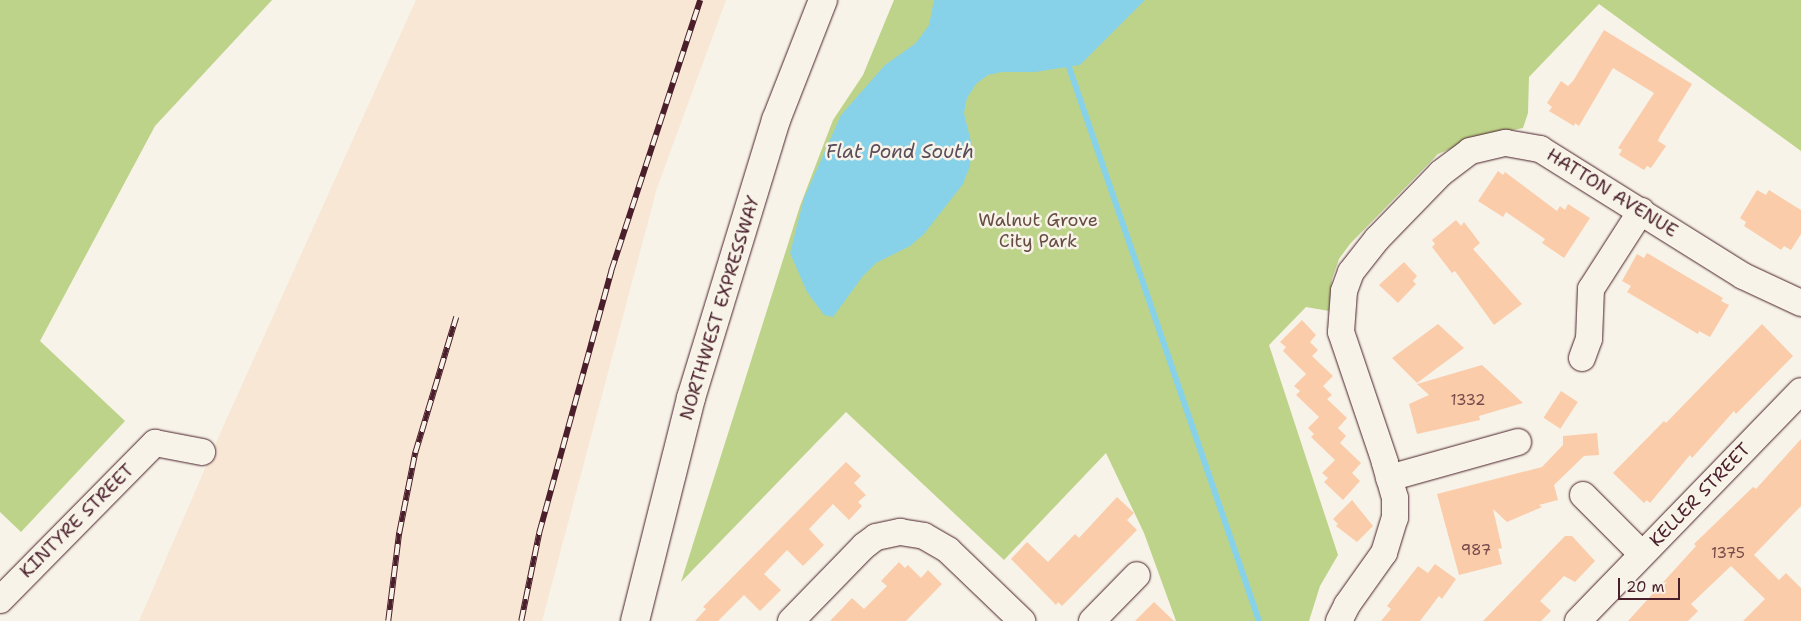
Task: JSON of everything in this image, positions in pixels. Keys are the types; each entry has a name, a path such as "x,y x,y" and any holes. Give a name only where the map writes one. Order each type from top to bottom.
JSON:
{"main road":[{"name":"NORTHWEST EXPRESSWAY","path":"635,621 694,389 776,120 823,0"}],"street":[{"name":"HATTON AVENUE","path":"1339,621 1357,588 1384,553 1390,538 1394,498 1341,332 1340,312 1351,272 1401,214 1440,173 1470,151 1506,143 1524,144 1560,159 1743,276 1801,303"},
{"path":"1582,358 1589,339 1591,289 1641,211"},
{"name":"KELLER STREET","path":"1578,621 1801,391"},
{"path":"1389,478 1518,442"},
{"name":"KINTYRE STREET","path":"0,600 155,443 202,452"},
{"path":"1583,495 1642,554"},
{"path":"791,621 864,546 876,537 900,532 924,536 948,550 1022,621"},
{"path":"1092,621 1137,575"}],"shaded area":[{"path":"416,0 726,0 657,188 542,621 139,621 223,427"}],"green space":[{"path":"0,0 272,0 155,126 40,341 125,421 21,532 0,512"},
{"name":"Walnut Grove City Park","path":"894,0 1801,0 1801,151 1599,4 1529,77 1528,113 1523,128 1479,137 1438,154 1350,244 1339,259 1332,279 1329,311 1306,307 1269,345 1338,555 1320,586 1309,621 1176,621 1144,533 1106,453 1004,560 846,412 681,582 800,206 833,120 863,75"}],"water":[{"name":"Flat Pond South","path":"934,0 1145,0 1080,65 1035,72 1002,72 988,75 976,84 967,98 964,113 972,146 970,166 963,184 924,234 910,246 876,263 863,276 833,317 824,315 807,292 790,253 804,198 841,115 885,65 916,43 929,25"}],"building":[{"path":"1604,30 1692,84 1660,136 1658,141 1666,146 1651,168 1647,166 1644,170 1619,155 1622,150 1618,148 1654,93 1613,68 1579,126 1575,123 1574,126 1549,111 1552,107 1547,103 1561,81 1568,86 1573,81"},
{"path":"1498,171 1503,175 1505,172 1557,211 1560,206 1565,210 1568,204 1590,218 1564,258 1542,243 1545,239 1506,212 1503,217 1478,201"},
{"path":"1757,190 1766,195 1769,190 1801,210 1801,234 1791,250 1784,246 1781,250 1744,226 1746,222 1740,218"},
{"path":"1456,220 1461,226 1464,222 1480,243 1473,249 1522,304 1494,325 1455,271 1452,273 1432,247 1435,244 1432,240"},
{"path":"1647,253 1723,298 1721,301 1729,305 1710,337 1699,331 1698,334 1627,292 1631,286 1622,281 1637,254 1644,258"},
{"path":"1404,262 1417,276 1413,281 1416,284 1398,303 1379,285"},
{"path":"1302,320 1316,335 1310,342 1318,350 1312,356 1333,376 1323,386 1332,395 1327,399 1347,418 1338,428 1346,436 1340,443 1361,463 1352,473 1360,481 1343,500 1324,482 1328,478 1322,473 1335,460 1311,437 1314,434 1308,428 1319,417 1296,395 1300,391 1294,386 1306,374 1283,351 1286,347 1280,342"},
{"path":"1438,324 1464,348 1417,383 1392,358"},
{"path":"1762,324 1793,356 1736,414 1734,411 1692,458 1690,455 1650,503 1647,500 1644,503 1613,473 1664,421 1666,423"},
{"path":"1482,365 1523,403 1479,416 1480,420 1417,434 1409,404 1429,395 1417,384"},
{"path":"1561,391 1578,402 1560,429 1544,418"},
{"path":"1597,433 1599,455 1584,456 1554,485 1558,500 1539,505 1542,507 1507,522 1493,509 1502,548 1498,549 1502,564 1459,575 1437,494 1542,467 1563,445 1563,436"},
{"path":"1801,439 1801,506 1754,555 1779,580 1786,573 1801,588 1801,621 1743,621 1765,599 1731,566 1691,604 1698,611 1688,621 1628,621 1696,546 1694,544 1753,487 1756,489"},
{"path":"846,462 861,476 854,483 866,495 858,502 862,506 849,520 833,504 809,529 824,545 803,566 787,550 764,574 781,590 760,611 744,595 718,621 695,621 706,609 703,607"},
{"path":"1117,497 1134,513 1127,520 1137,530 1062,606 1058,602 1056,605 1011,559 1027,542 1048,562 1075,534 1079,538"},
{"path":"1352,500 1373,526 1357,542 1336,526 1338,524 1333,519"},
{"path":"1565,536 1572,536 1595,561 1575,582 1564,576 1540,601 1551,611 1541,621 1483,621"},
{"path":"899,562 905,568 908,565 921,578 928,570 942,584 906,621 830,621 852,598 864,609 887,586 881,581"},
{"path":"1435,564 1456,579 1442,599 1439,596 1420,621 1381,621 1391,609 1387,606 1418,566 1428,573"},
{"path":"1154,602 1174,621 1135,621"}],"waterway":[{"path":"1069,67 1259,621"}],"railway":[{"path":"521,621 539,533 611,271 700,0"},
{"path":"388,621 399,533 415,453 456,317"}]}
